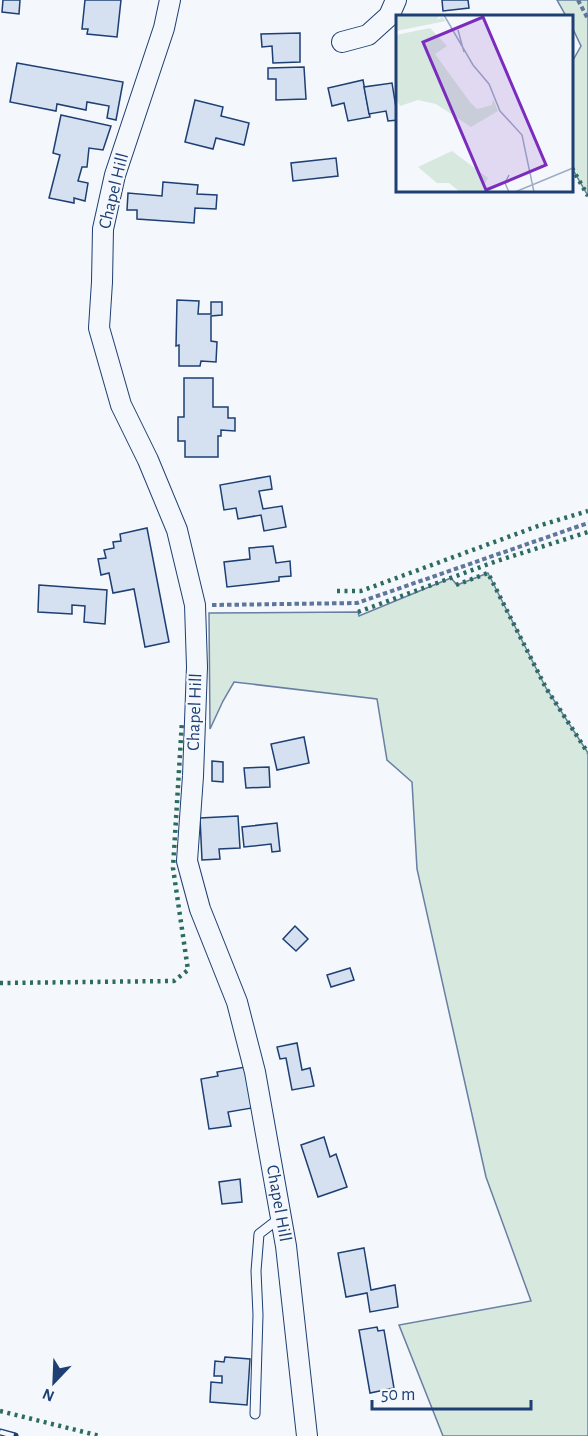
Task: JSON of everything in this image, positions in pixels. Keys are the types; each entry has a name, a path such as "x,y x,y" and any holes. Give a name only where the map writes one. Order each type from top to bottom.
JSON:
{"street":[{"name":"Chapel Hill","path":"170,0 164,28 115,175 103,229 99,328 121,405 148,460 177,531 195,605 197,667 187,861 200,909 237,1002 255,1072 286,1246 308,1436"},
{"path":"342,42 368,35 389,16 396,0"}],"lane":[{"path":"255,1414 258,1315 256,1271 259,1234 280,1217"}],"path":[{"path":"578,0 588,19"},
{"path":"195,605 357,603 588,523"}],"shaded area":[{"path":"557,0 588,0 588,196 573,170 573,60 581,46 573,29 573,15 565,15"},
{"path":"488,573 546,688 588,753 588,1436 443,1436 399,1325 531,1301 486,1177 417,869 412,782 387,760 377,699 234,682 210,729 209,613 358,612 359,616 451,578 457,585"}],"building":[{"path":"3,0 20,0 19,14 2,12"},
{"path":"85,0 121,0 117,37 87,34 88,29 82,29"},
{"path":"442,0 468,0 469,8 443,11"},
{"path":"300,33 300,62 273,63 272,46 262,47 261,34"},
{"path":"17,63 123,82 116,120 107,118 109,106 87,102 86,110 57,104 56,111 10,102"},
{"path":"304,67 306,99 276,100 276,79 268,79 268,68"},
{"path":"363,80 370,117 348,121 344,103 332,106 328,88"},
{"path":"392,83 396,120 388,121 386,111 369,114 364,87"},
{"path":"195,100 223,107 221,116 249,123 244,145 216,138 213,149 185,142"},
{"path":"61,115 111,126 103,150 89,148 87,167 82,167 78,181 88,183 85,201 74,198 74,203 49,198 60,155 53,153"},
{"path":"336,158 338,176 293,181 291,163"},
{"path":"163,182 198,185 197,194 217,195 216,209 195,208 194,223 137,219 137,210 127,210 128,193 162,196"},
{"path":"177,300 199,301 198,314 211,314 211,302 222,302 222,315 211,316 211,341 217,342 216,362 201,361 200,366 179,366 179,345 176,346"},
{"path":"184,378 213,378 213,407 228,407 228,418 235,418 235,431 221,430 221,436 218,436 218,457 185,457 185,441 178,441 178,417 184,417"},
{"path":"270,476 272,489 259,491 263,509 282,506 286,527 264,531 261,515 238,519 236,508 224,510 220,485"},
{"path":"147,528 169,642 145,647 134,589 113,593 109,573 101,575 98,559 106,558 104,550 114,548 113,542 121,541 120,534"},
{"path":"273,546 276,563 290,561 291,576 279,577 279,581 227,587 224,562 250,559 249,548"},
{"path":"39,585 107,590 105,624 84,622 85,606 72,605 72,614 38,612"},
{"path":"304,737 309,763 277,770 271,744"},
{"path":"212,761 223,762 223,782 212,781"},
{"path":"269,767 270,787 246,788 244,768"},
{"path":"238,816 240,848 219,849 220,859 202,860 200,818"},
{"path":"277,823 280,851 272,852 271,844 244,847 242,827"},
{"path":"295,926 308,939 296,951 283,939"},
{"path":"350,968 354,980 331,987 327,975"},
{"path":"297,1043 302,1070 310,1068 314,1086 292,1090 286,1058 280,1059 277,1047"},
{"path":"245,1067 252,1108 228,1112 231,1126 209,1129 201,1079 218,1076 217,1072"},
{"path":"324,1137 330,1157 336,1154 347,1187 318,1197 301,1145"},
{"path":"240,1179 242,1202 222,1204 219,1182"},
{"path":"364,1248 371,1290 395,1285 398,1307 370,1312 367,1293 346,1297 338,1253"},
{"path":"377,1327 378,1331 384,1330 394,1388 370,1393 359,1330"},
{"path":"225,1357 250,1359 247,1405 210,1402 211,1382 222,1383 222,1376 214,1376 215,1361 224,1362"}],"railway":[{"path":"0,1432 15,1436"}],"hedge":[{"path":"573,170 588,196"},
{"path":"337,591 361,591 538,526 588,511"},
{"path":"358,612 497,561 588,532"},
{"path":"456,585 488,573 546,688 588,753"},
{"path":"0,983 174,981 188,970 173,868 182,721"},
{"path":"0,1411 100,1436"}]}
